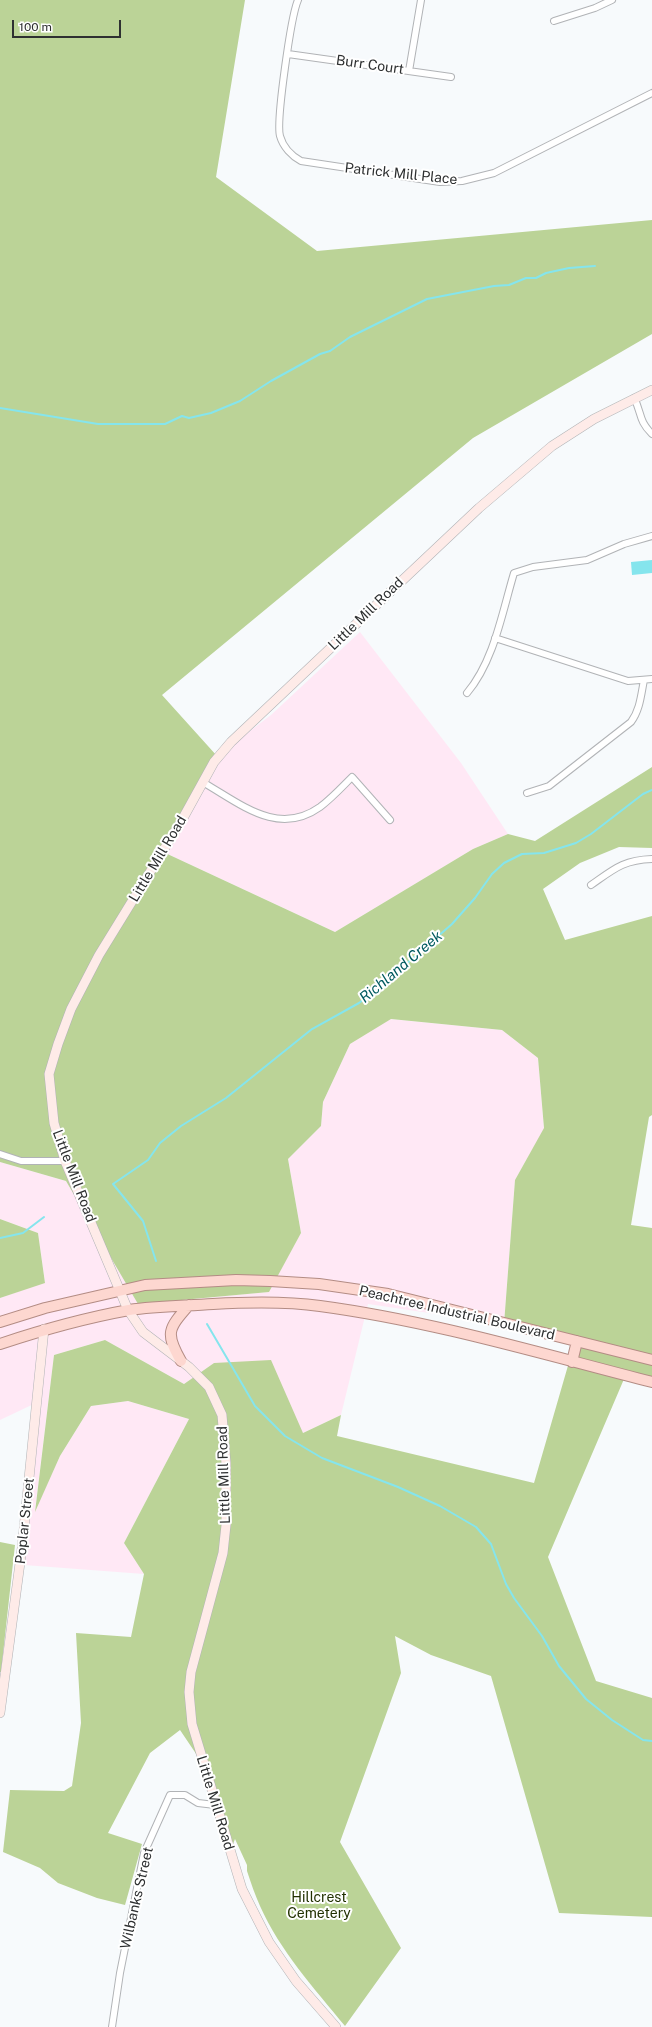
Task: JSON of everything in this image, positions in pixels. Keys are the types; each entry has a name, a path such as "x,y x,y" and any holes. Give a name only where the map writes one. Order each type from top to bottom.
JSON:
{"main road":[{"name":"Peachtree Industrial Boulevard","path":"0,1322 45,1308 145,1285 236,1280 318,1284 388,1294 652,1360"},
{"name":"Peachtree Industrial Boulevard","path":"0,1344 44,1329 128,1310 236,1303 318,1306 385,1317 469,1335 652,1382"},
{"path":"181,1361 170,1342 173,1323 189,1305"},
{"path":"572,1362 577,1341"}],"street":[{"name":"Patrick Mill Place","path":"298,0 288,54 280,112 280,136 292,156 301,162 440,182 462,181 494,173 652,93"},
{"path":"409,71 421,0"},
{"path":"554,21 595,8 612,0"},
{"name":"Burr Court","path":"288,54 451,77"},
{"name":"Little Mill Road","path":"336,2027 296,1981 269,1942 242,1889 215,1805 192,1724 189,1692 191,1672 223,1553 226,1526 225,1442 222,1415 209,1388 181,1361 143,1332 128,1310 121,1290 65,1161 54,1123 49,1074 71,1009 99,955 204,783 214,762 231,742 479,508 552,446 594,419 652,390"},
{"path":"634,398 638,406 639,416 643,425 652,434"},
{"path":"467,693 479,680 495,638 514,573 533,566 587,560 624,544 652,536"},
{"path":"495,638 628,681 652,679"},
{"path":"528,793 549,786 631,722 639,706 644,680"},
{"path":"204,783 261,815 285,820 297,818 320,806 352,777 390,820"},
{"path":"591,885 623,864 638,860 652,859"},
{"path":"0,1154 21,1161 65,1161"},
{"name":"Poplar Street","path":"0,1713 22,1548 44,1329"},
{"name":"Wilbanks Street","path":"112,2027 120,1973 144,1853 170,1795 185,1796 198,1803 215,1805"}],"shaded area":[{"path":"360,632 461,763 508,834 473,849 335,932 161,851 217,756 271,715"},
{"path":"390,1019 502,1030 538,1058 544,1129 515,1180 504,1324 368,1304 341,1415 303,1433 214,1363 184,1384 105,1340 54,1355 35,1510 60,1456 91,1406 128,1401 189,1419 124,1543 144,1574 24,1565 38,1402 0,1420 0,1298 45,1282 38,1233 0,1219 0,1162 66,1181 138,1304 268,1292 301,1233 288,1159 321,1126 323,1102 350,1044"}],"green space":[{"name":"Hillcrest Cemetery","path":"0,0 245,0 216,177 317,251 652,220 652,334 473,438 162,695 217,756 161,851 335,932 473,849 508,834 535,841 652,767 652,848 619,847 580,863 543,889 565,940 652,916 652,1115 649,1117 631,1225 652,1228 652,1377 627,1372 548,1557 596,1681 652,1698 652,1917 559,1913 491,1676 431,1655 395,1636 401,1673 340,1842 401,1948 345,2026 298,1969 268,1923 256,1898 247,1871 247,1865 235,1839 231,1849 213,1779 180,1730 150,1753 108,1833 142,1844 125,1905 97,1898 58,1883 40,1868 3,1852 10,1790 64,1791 72,1786 81,1723 76,1633 131,1637 144,1574 124,1543 189,1419 128,1401 91,1406 60,1456 35,1512 54,1355 105,1340 184,1384 214,1363 271,1360 303,1433 341,1415 337,1436 534,1483 576,1338 504,1324 515,1180 544,1128 538,1058 502,1030 391,1019 350,1044 323,1102 321,1126 288,1159 301,1233 269,1292 138,1304 66,1181 0,1162"},
{"path":"0,1219 38,1233 45,1283 0,1298"},
{"path":"0,1542 15,1545 1,1672 0,1672"}],"water":[{"path":"652,560 652,573 632,575 631,562"}],"waterway":[{"path":"0,408 98,424 165,424 182,416 189,418 211,413 240,401 271,381 320,354 330,351 350,337 427,299 494,286 509,285 526,278 536,278 546,273 569,268 595,266"},
{"name":"Richland Creek","path":"156,1261 143,1221 113,1184 148,1160 160,1143 181,1126 226,1098 312,1029 359,1003 382,985 452,924 475,898 492,874 504,863 522,854 544,853 576,843 591,834 643,794 652,790"},
{"name":"Richland Creek","path":"0,1238 23,1233 44,1217"},
{"path":"207,1324 255,1406 285,1436 322,1458 398,1487 440,1506 476,1527 491,1544 506,1584 514,1598 542,1636 559,1666 586,1699 612,1720 643,1740 652,1741"}]}
